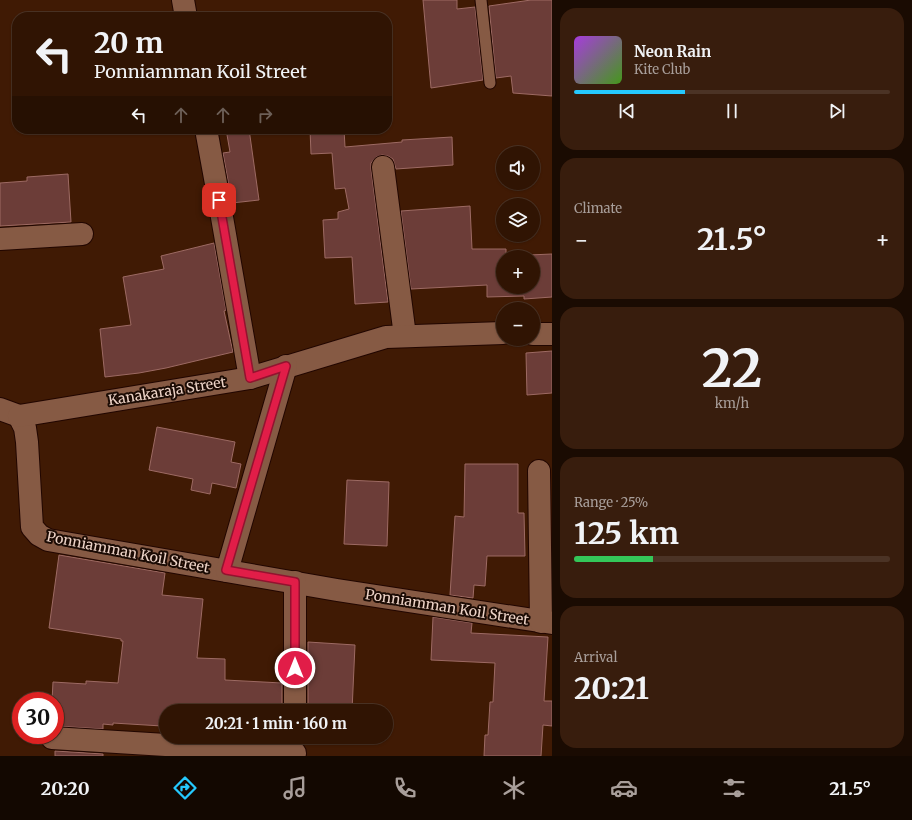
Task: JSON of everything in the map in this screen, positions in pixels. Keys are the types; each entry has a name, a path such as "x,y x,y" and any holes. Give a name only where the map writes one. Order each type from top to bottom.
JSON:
{"street":[{"path":"183,0 185,12"},
{"path":"207,134 250,378"},
{"path":"384,167 405,336"},
{"path":"0,239 82,234"},
{"name":"Kanakaraja Street","path":"9,412 250,378 386,337 496,333"},
{"path":"540,334 552,334"},
{"path":"226,570 286,366"},
{"name":"Ponniamman Koil Street","path":"9,412 25,428 32,527 39,535 48,540 338,590 547,622"},
{"path":"539,471 547,622"},
{"path":"295,582 295,704"},
{"path":"64,739 295,749"}],"lane":[{"path":"481,0 490,83"}],"building":[{"path":"423,0 457,0 457,9 475,7 483,80 431,88"},
{"path":"531,0 552,0 552,96 513,93 511,76 496,78 489,6"},
{"path":"227,134 250,134 259,200 232,203 223,153 230,152"},
{"path":"310,134 344,134 345,147 402,142 402,140 452,137 453,165 396,169 393,159 382,155 376,157 371,163 388,302 355,304 352,257 325,258 323,220 338,219 338,212 349,209 345,188 335,189 332,153 311,154"},
{"path":"68,174 71,222 0,226 0,183 27,181 27,177"},
{"path":"470,206 472,249 506,249 496,250 496,294 540,294 540,255 552,254 552,297 524,299 524,296 487,297 487,285 411,289 401,211"},
{"path":"214,243 226,310 224,311 233,352 166,368 105,377 100,329 131,325 123,277 164,269 161,256"},
{"path":"552,351 552,393 527,395 526,353"},
{"path":"157,427 235,442 231,462 241,464 236,488 212,483 210,494 191,490 193,479 149,470"},
{"path":"465,464 518,464 518,513 524,513 525,556 487,556 485,586 474,585 473,598 450,595 455,516 464,517"},
{"path":"347,480 389,482 387,546 344,544"},
{"path":"59,555 165,573 162,595 203,599 197,658 225,659 225,680 282,683 282,704 159,704 159,726 113,723 113,725 103,724 103,729 64,727 64,692 52,692 53,682 86,684 86,681 118,683 123,641 121,641 121,639 49,628"},
{"path":"433,617 472,623 471,633 548,637 544,701 552,701 552,726 543,725 541,756 484,756 485,735 488,735 490,702 493,702 495,663 431,660"},
{"path":"308,642 355,645 352,704 308,704"},
{"path":"55,751 103,754 103,756 55,756"}],"route":[{"path":"219,200 250,378 286,366 226,570 295,582 295,668"}]}
